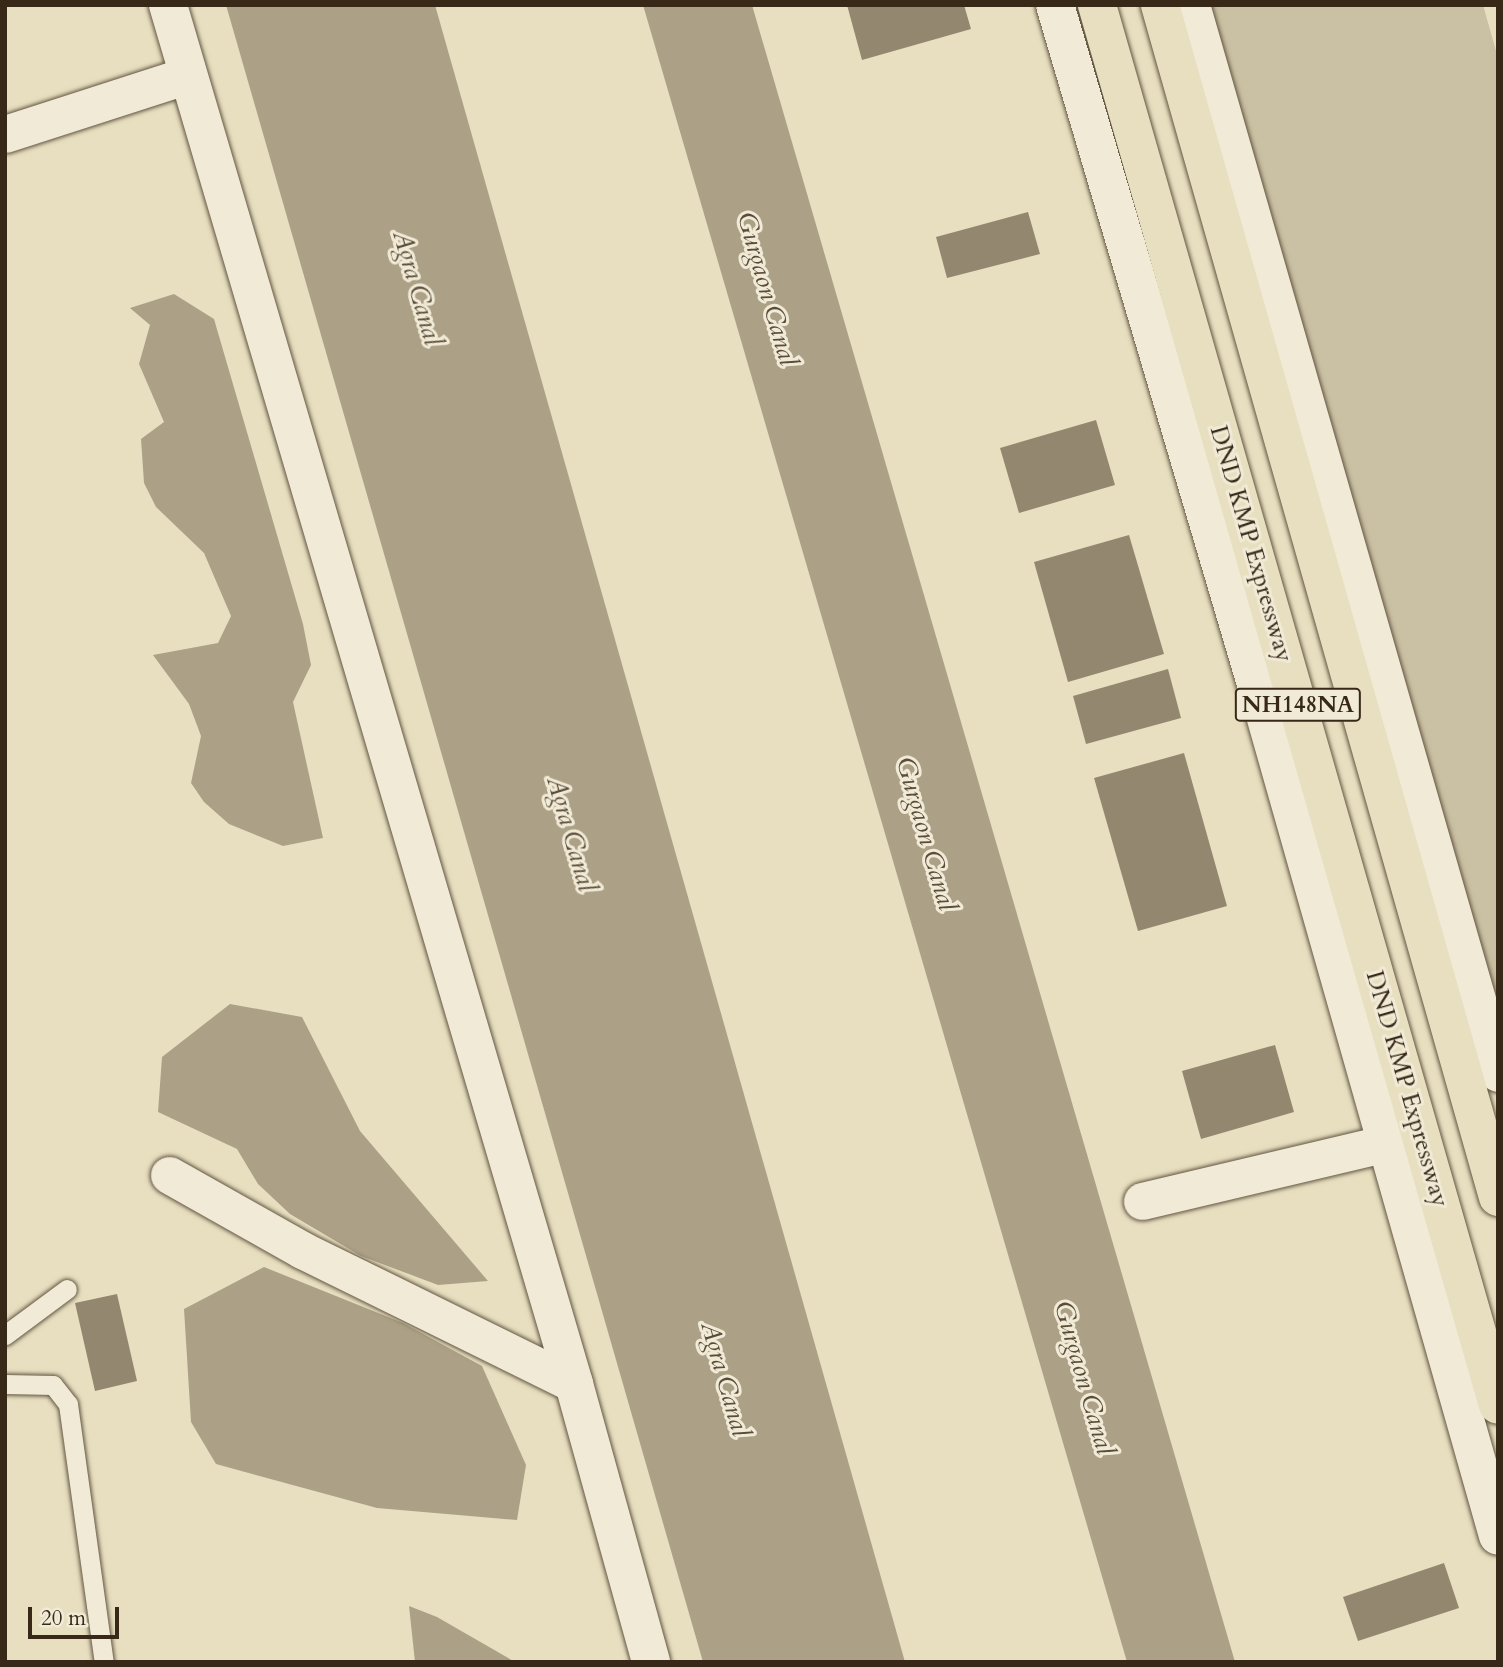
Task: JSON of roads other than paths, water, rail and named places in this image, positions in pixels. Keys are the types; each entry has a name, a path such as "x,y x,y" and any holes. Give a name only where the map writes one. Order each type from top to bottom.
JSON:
{"highway":[{"name":"DND KMP Expressway","path":"1097,5 1498,1405"},
{"name":"NH148NA","path":"1160,5 1498,1197"}],"street":[{"path":"168,5 574,1384 650,1662"},
{"path":"1055,5 1388,1143 1498,1536"},
{"path":"1191,5 1498,1073"},
{"path":"5,134 188,75"},
{"path":"1142,1201 1388,1143"},
{"path":"169,1175 302,1250 574,1384"}],"lane":[{"path":"5,1335 67,1289"},
{"path":"5,1383 53,1385 68,1404 104,1662"}],"water":[{"name":"Agra Canal","path":"226,5 435,5 905,1662 703,1662"},
{"name":"Gurgaon Canal","path":"643,5 752,5 1235,1662 1127,1662"},
{"path":"174,294 214,319 303,624 311,665 293,702 323,838 283,846 229,824 204,802 191,783 201,736 189,704 153,655 218,643 231,616 204,553 156,507 144,483 141,439 164,422 139,364 150,325 130,308"},
{"path":"230,1004 302,1017 360,1131 488,1281 438,1285 361,1256 290,1214 258,1184 237,1149 158,1112 162,1057"},
{"path":"264,1267 403,1323 482,1366 526,1465 517,1520 377,1508 216,1464 191,1422 184,1309"},
{"path":"409,1606 437,1617 515,1662 415,1662"}]}
